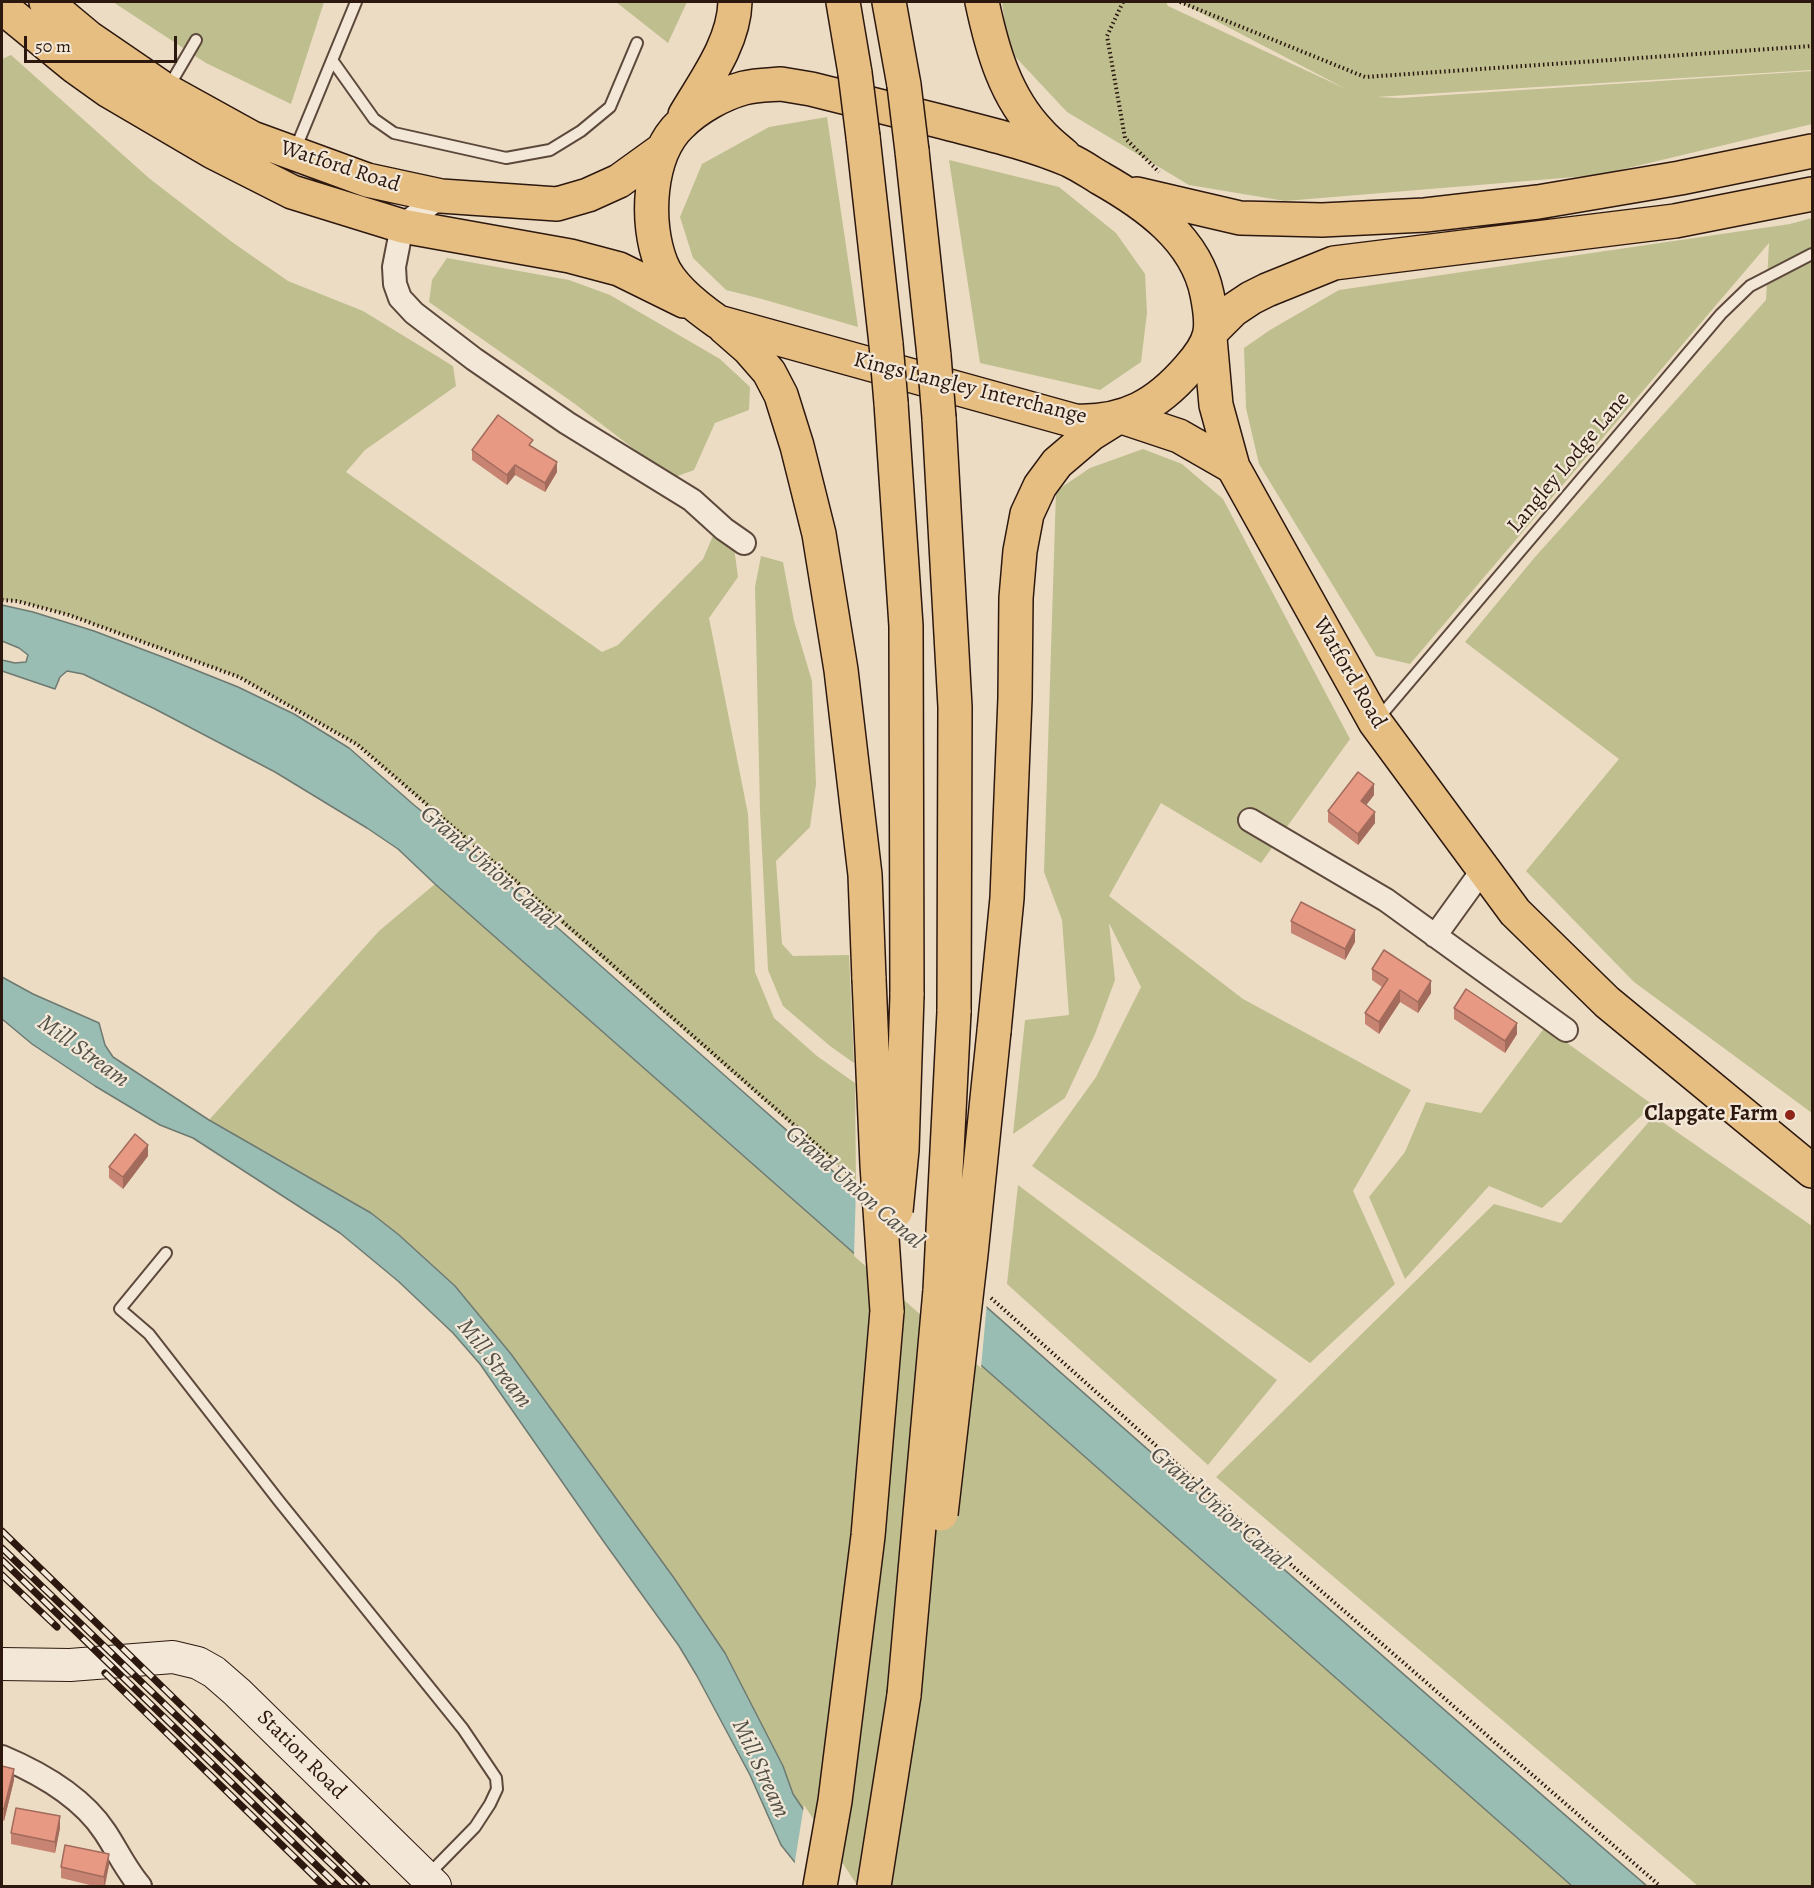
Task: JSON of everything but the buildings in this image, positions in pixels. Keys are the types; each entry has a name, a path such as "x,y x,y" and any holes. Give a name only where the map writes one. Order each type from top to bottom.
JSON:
{"main road":[{"name":"Watford Road","path":"45,2 88,37 167,91 252,138 367,180 441,196 557,204 588,195 619,181 671,137"},
{"path":"671,137 716,62 735,11 735,2"},
{"path":"820,1887 835,1801 867,1547 902,1150 907,995 906,626 886,344 855,73 843,2"},
{"path":"890,2 904,85 934,356 955,707 954,1012 940,1290 904,1695"},
{"path":"982,2 999,67 1015,100 1038,131 1069,160"},
{"name":"Watford Road","path":"2,7 74,66 109,91 213,152 292,192 402,226 570,255 619,268 707,314"},
{"path":"671,137 698,110 718,98 744,88 781,84 811,89 998,136 1069,160 1123,191 1153,212 1172,230 1192,256 1204,280 1210,308 1211,335"},
{"name":"Kings Langley Interchange","path":"671,137 654,178 652,221 656,242 661,264 676,286 707,314 1075,421 1092,422 1118,418 1153,401 1175,385 1195,362 1211,335 1233,310 1251,298 1334,263 1675,221 1812,194"},
{"path":"1123,191 1240,218 1322,220 1425,215 1538,202 1680,178 1812,151"},
{"path":"707,314 755,356 769,372 781,395 797,446 816,523 842,670 865,875 877,1165 887,1311"},
{"name":"Watford Road","path":"1211,335 1216,405 1233,467 1375,722 1515,912 1607,1002 1812,1172"},
{"path":"874,1887 904,1695 939,1533 971,1254 1007,898 1015,698 1016,598 1020,551 1027,514 1040,486 1057,463 1090,434 1118,418 1179,436 1233,467"}],"street":[{"path":"402,226 441,196"},
{"name":"Watford Road","path":"402,226 394,267 395,284 400,298 414,313 474,359 567,423 692,500 724,529 744,543"},
{"path":"1250,820 1386,900 1566,1030"},
{"path":"1435,936 1484,868"},
{"name":"Station Road","path":"2,1664 70,1665 174,1657 198,1663 214,1672 245,1700 430,1882"},
{"path":"2,1757 52,1784 83,1806 104,1831 140,1887"}],"lane":[{"path":"294,153 356,2"},
{"path":"167,91 196,40"},
{"path":"332,60 374,119 394,133 506,158 550,150 581,131 610,107 637,43"},
{"name":"Langley Lodge Lane","path":"1375,722 1721,314 1750,285 1812,254"},
{"path":"166,1253 120,1309 149,1334 279,1501 463,1729 496,1778 497,1789 490,1804 475,1827 430,1882"}],"path":[{"path":"1123,2 1107,36 1125,138"},
{"path":"1180,2 1365,77 1812,46"},
{"path":"2,600 17,601 69,615 239,677 358,745 861,1183"},
{"path":"989,1297 1219,1502 1660,1887"}],"shaded area":[{"path":"113,2 324,2 291,104 206,63"},
{"path":"616,2 687,2 668,43"},
{"path":"1002,2 1166,2 1168,6 1346,89 1180,2 1812,2 1812,70 1376,97 1400,98 1812,71 1812,124 1599,175 1285,201 1189,185 1067,112 1008,49"},
{"path":"11,55 150,179 232,242 288,281 363,311 453,366 456,386 365,450 346,472 602,652 618,645 703,559 715,531 734,547 738,577 709,618 748,814 755,972 774,1018 817,1056 855,1083 856,1181 358,745 239,677 69,615 17,601 2,600 2,59"},
{"path":"827,117 858,327 726,290 693,258 680,217 702,164 769,127"},
{"path":"949,160 1059,187 1116,233 1145,274 1147,313 1141,362 1100,390 980,363"},
{"path":"1812,218 1812,1113 1634,982 1526,871 1619,759 1465,642 1535,557 1766,300 1769,243 1410,664 1376,656 1259,464 1246,408 1244,348 1270,330 1339,290 1790,224"},
{"path":"447,258 569,280 610,295 720,359 750,387 749,410 715,423 694,470 672,478 575,404 429,302 432,280"},
{"path":"1143,449 1182,464 1223,499 1350,739 1261,863 1161,803 1109,896 1243,999 1411,1090 1353,1191 1395,1284 1310,1363 1032,1166 1096,1077 1141,987 1109,923 1115,980 1095,1034 1065,1098 1013,1134 1025,1020 1069,1015 1062,920 1044,872 1056,491 1090,468"},
{"path":"761,556 783,562 794,621 812,681 816,784 810,827 776,861 782,944 793,956 849,955 854,1063 783,1006 768,970 760,811 755,587"},
{"path":"435,884 1572,1886 855,1886 793,1794 783,1766 725,1653 674,1578 511,1354 455,1286 371,1213 209,1120 379,931"},
{"path":"1545,1027 1653,1105 1542,1208 1489,1186 1405,1279 1369,1197 1405,1152 1426,1102 1481,1113"},
{"path":"1654,1116 1812,1226 1812,1886 1698,1886 1216,1477 1494,1204 1561,1223"},
{"path":"1018,1185 1277,1380 1208,1465 1007,1284"}],"water":[{"name":"Grand Union Canal","path":"2,605 94,631 238,687 294,714 349,748 473,853 1205,1500 1647,1886 1572,1886 398,849 275,772 83,674 67,671 60,677 55,689 2,671 2,660 15,663 26,662 28,655 19,648 2,641"},
{"name":"Mill Stream","path":"2,977 33,994 99,1023 105,1045 113,1057 209,1120 371,1213 455,1286 511,1354 674,1578 725,1653 783,1766 793,1794 855,1886 814,1886 781,1845 750,1775 679,1646 480,1364 453,1333 398,1281 340,1233 193,1138 160,1125 95,1086 32,1044 2,1019"}],"pier":[{"path":"856,1187 987,1302 981,1368 854,1256"},
{"path":"804,1805 858,1886 810,1886 794,1867"}],"railway":[{"path":"2,1531 367,1886"},
{"path":"2,1548 354,1886"},
{"path":"2,1560 338,1886"},
{"path":"2,1575 57,1627"},
{"path":"105,1673 324,1886"}],"place":[{"name":"Clapgate Farm","path":"1790,1115"}]}
